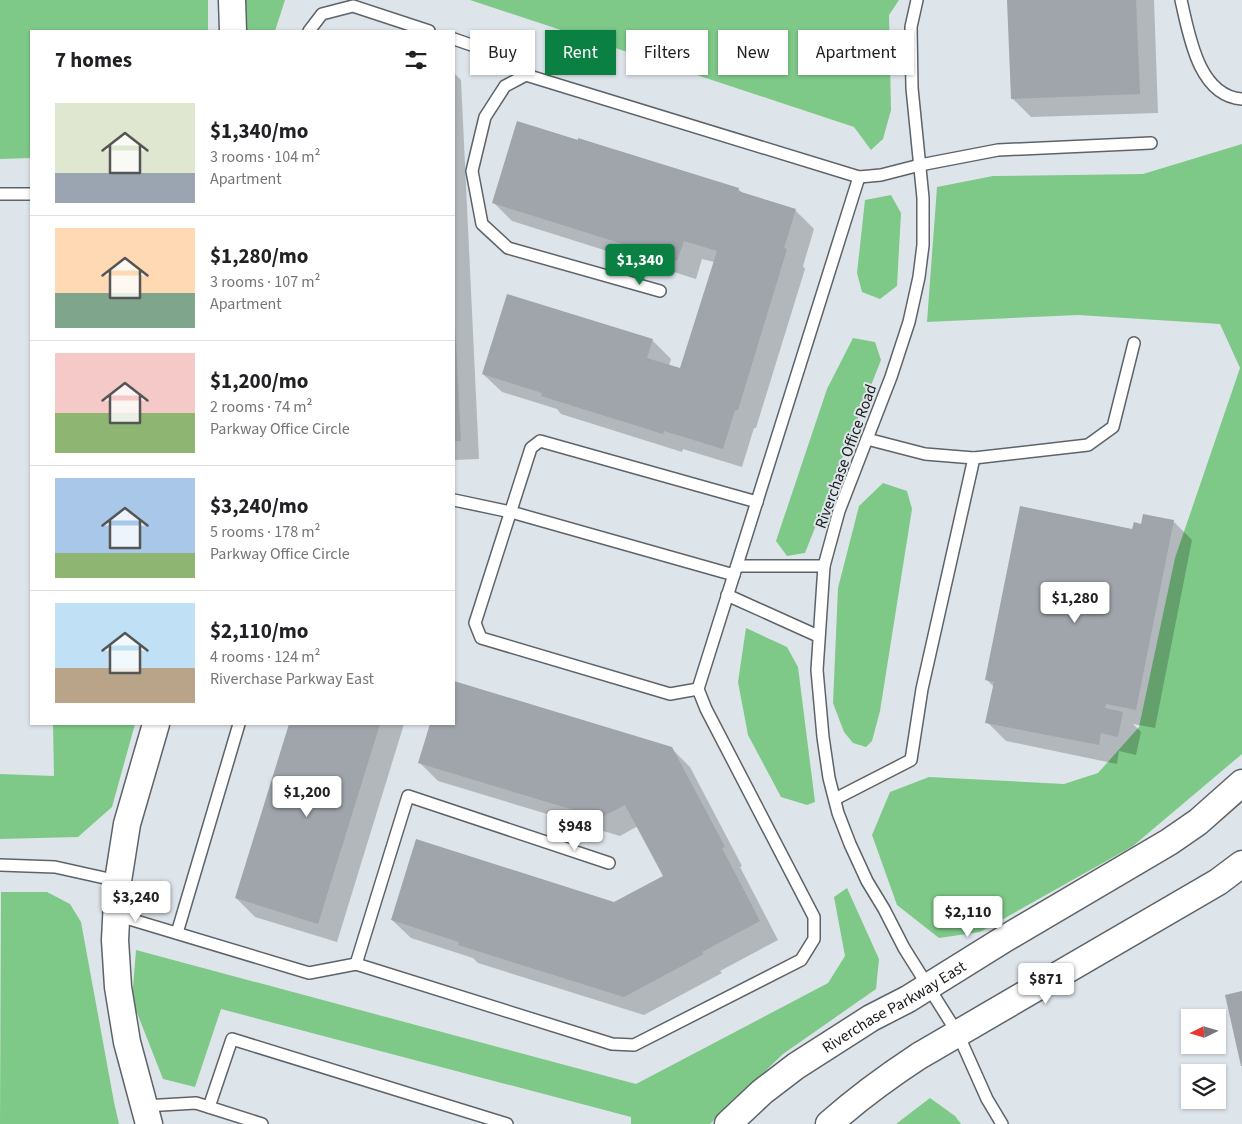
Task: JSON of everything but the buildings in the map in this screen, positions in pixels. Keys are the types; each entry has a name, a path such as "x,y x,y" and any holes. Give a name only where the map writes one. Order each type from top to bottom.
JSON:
{"street":[{"path":"232,0 233,30"},
{"path":"146,1115 127,1042 118,987 115,940 118,881 127,824 156,725"},
{"name":"Riverchase Parkway East","path":"728,1124 762,1092 796,1066 871,1018 908,999 1169,842 1198,822 1242,783"},
{"path":"829,1124 880,1082 919,1056 1218,882 1242,864"}],"lane":[{"name":"Riverchase Office Road","path":"917,0 911,27 912,79 923,198 923,245 919,277 910,322 891,377 839,511 824,566 817,670 829,778 850,844 867,881 904,948 958,1034 987,1099 1002,1124"},
{"path":"1180,0 1196,59 1212,84 1232,98 1242,99"},
{"path":"310,30 322,14 353,6 426,30"},
{"path":"455,39 470,44"},
{"path":"660,291 508,248 482,224 472,171 485,117 505,86 526,75 859,176 881,175 920,165 998,150 1151,143"},
{"path":"116,915 309,973 356,964 612,1044 634,1044 801,960 814,939 814,917 706,709 698,690 859,176"},
{"path":"0,194 30,194"},
{"path":"867,439 925,454 974,458 1088,445 1114,427 1134,343"},
{"path":"698,690 670,694 481,638 475,623 531,448 540,441 757,502"},
{"path":"835,799 911,760 922,690 974,458"},
{"path":"455,500 511,512 735,570 824,566"},
{"path":"727,595 818,636"},
{"path":"177,933 239,725"},
{"path":"356,964 408,796 609,863"},
{"path":"0,866 55,867 118,881"},
{"path":"209,1107 232,1039 507,1124"},
{"path":"146,1115 196,1103 262,1124"}],"green space":[{"path":"0,0 208,0 208,30 30,30 30,158 0,159"},
{"path":"245,0 285,0 275,30 246,30"},
{"path":"470,0 899,0 889,15 889,30 798,30 798,75 890,75 891,110 883,139 871,150 854,127 697,75 708,75 708,30 626,30 626,52 616,48 616,30 561,30"},
{"path":"1242,144 1242,754 1133,846 980,932 939,938 897,905 872,835 890,792 929,777 1064,784 1098,773 1139,727 1175,558 1240,368 1220,324 1078,315 927,322 937,187 993,176 1143,174"},
{"path":"891,195 901,213 897,286 880,299 862,292 857,273 865,200"},
{"path":"853,338 875,342 881,360 805,553 787,556 776,541 827,389"},
{"path":"883,483 907,491 912,509 880,711 872,741 866,747 853,743 844,732 833,703 838,588 859,506"},
{"path":"746,628 787,647 798,667 815,802 807,805 781,797 748,735 738,682"},
{"path":"53,725 135,725 112,807 78,837 0,839 0,774 54,776"},
{"path":"847,888 879,959 876,989 783,1054 710,1124 631,1124 631,1117 221,1009 195,1087 163,1079 132,1000 136,950 636,1084 828,983 845,956 834,897"},
{"path":"1,892 47,892 70,904 81,922 119,1124 0,1124"},
{"path":"930,1098 955,1116 961,1124 896,1124"}]}
